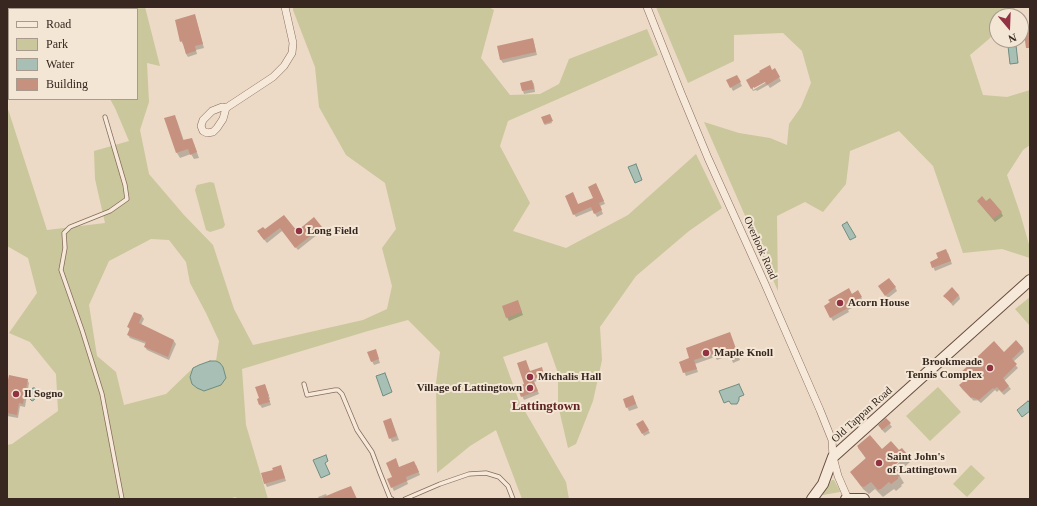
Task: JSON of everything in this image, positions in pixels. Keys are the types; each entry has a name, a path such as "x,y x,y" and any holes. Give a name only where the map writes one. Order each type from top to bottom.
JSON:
{"street":[{"path":"226,108 273,77 284,66 292,53 293,43 285,7"},
{"name":"Overlook Road","path":"647,7 708,158 820,410 832,440 833,457 838,476 847,499"},
{"name":"Old Tappan Road","path":"812,499 823,484 833,457 1030,280"},
{"path":"847,499 864,499"}],"lane":[{"path":"106,117 125,185 126,199 110,211 70,227 64,233 65,248 61,270 102,394 122,499"},
{"path":"304,384 307,395 335,390 338,390 342,394 357,430 372,452 390,498 392,499"},
{"path":"405,499 440,484 469,474 486,473 499,477 508,486 513,499"}],"green space":[{"path":"7,7 145,7 160,66 147,63 149,102 140,130 149,174 184,215 213,245 234,309 253,345 363,320 387,309 392,286 382,248 396,229 385,183 346,155 319,107 315,67 293,7 489,7 494,10 481,58 510,95 540,94 559,84 569,59 647,29 658,55 508,121 500,146 530,203 513,231 566,248 628,215 696,154 722,208 689,231 636,276 600,327 602,360 593,401 576,444 568,448 558,405 558,373 547,342 503,357 519,401 566,482 569,499 522,499 496,430 470,446 437,473 436,383 440,352 408,320 242,369 246,425 268,499 237,499 236,497 227,499 7,499 7,445 12,444 58,411 56,374 30,342 9,333 37,293 28,258 7,246 7,106 47,230 105,223 95,179 94,151 129,141 111,100 138,100 138,8 8,8 8,12","holes":["151,239 169,240 186,262 190,283 219,341 216,361 223,367 226,378 190,377 193,368 166,394 124,405 116,372 97,356 89,305 109,261"]},
{"path":"656,7 1016,7 989,8 989,39 970,55 983,95 1007,97 1030,90 1030,145 1023,150 1007,175 1030,248 1030,258 1002,249 963,253 933,166 899,131 850,151 846,184 823,212 805,202 777,216 778,291 704,122 739,133 770,138 787,145 789,124 801,107 811,83 802,51 783,33 734,35 734,61 688,83"},
{"path":"210,182 214,183 225,225 223,228 210,232 206,230 195,190 197,185"},
{"path":"1030,297 1030,326 1015,309"},
{"path":"938,387 961,412 930,441 906,416"},
{"path":"971,465 985,478 967,497 953,484"},
{"path":"832,480 834,480 840,492 823,495 822,494"}],"water":[{"path":"1008,48 1016,48 1018,63 1010,64"},
{"path":"636,164 642,180 635,183 628,167"},
{"path":"847,222 856,237 850,240 842,225"},
{"path":"210,361 220,363 223,367 226,378 221,385 204,391 192,384 190,377 193,368"},
{"path":"385,373 392,392 383,396 376,376"},
{"path":"739,384 744,395 739,397 737,404 731,404 729,401 724,403 719,391"},
{"path":"33,388 36,389 37,394 32,401 30,399 30,391"},
{"path":"1028,401 1030,403 1030,411 1022,417 1017,410"},
{"path":"326,455 328,461 325,463 330,474 321,478 313,460"}],"building":[{"path":"195,14 203,44 195,46 196,51 186,54 182,41 180,42 175,20"},
{"path":"1030,25 1030,48 1029,48"},
{"path":"533,38 536,52 500,60 497,46"},
{"path":"770,65 772,70 775,68 780,77 767,85 765,82 751,89 746,80"},
{"path":"737,75 741,82 730,88 726,80"},
{"path":"532,80 534,89 522,91 520,83"},
{"path":"550,114 553,121 544,124 541,117"},
{"path":"175,115 183,140 192,138 197,152 190,155 188,149 176,153 164,118"},
{"path":"596,183 604,201 599,203 602,210 594,214 591,207 573,215 565,196 573,192 578,204 593,198 588,187"},
{"path":"982,196 986,201 990,198 1002,212 993,219 977,201"},
{"name":"Long Field","path":"284,215 297,231 314,217 322,227 295,248 280,228 264,240 257,231 263,227 265,229"},
{"path":"946,249 951,261 932,268 930,262 938,258 936,253"},
{"path":"889,278 896,287 885,296 878,286"},
{"path":"952,287 959,295 951,303 943,296"},
{"name":"Acorn House","path":"849,288 852,294 858,290 862,297 847,306 848,308 830,318 824,306 830,302 828,300"},
{"path":"518,300 522,312 506,318 502,306"},
{"path":"134,312 142,315 139,323 174,340 168,357 144,347 146,342 127,335 130,328 127,327"},
{"name":"Maple Knoll","path":"730,332 739,357 730,360 728,352 714,357 713,354 694,360 697,369 683,373 679,362 689,358 686,348"},
{"name":"Brookmeade Tennis Complex","path":"1016,340 1023,348 1012,359 1017,364 1003,378 1009,386 1002,392 997,387 994,389 993,388 979,400 972,397 971,398 959,385 964,381 958,375 994,341 1004,352"},
{"path":"376,349 379,359 371,362 367,352"},
{"name":"Michalis Hall","path":"526,360 530,371 542,367 544,375 533,379 538,391 521,397 517,387 524,384 517,363"},
{"name":"Il Sogno","path":"9,375 28,379 23,404 19,403 17,415 7,413 7,385"},
{"path":"265,384 270,402 259,405 257,399 259,398 255,387"},
{"path":"633,395 636,404 626,408 623,399"},
{"path":"391,418 397,436 389,439 383,421"},
{"path":"886,418 891,423 882,430 878,425"},
{"path":"643,420 649,430 642,434 636,424"},
{"name":"Saint John's of Lattingtown","path":"870,435 882,449 891,441 899,450 902,448 907,454 894,466 900,475 898,479 891,484 889,482 878,490 871,482 864,487 861,486 850,472 866,458 857,446"},
{"path":"396,458 399,467 414,461 419,472 406,477 407,481 391,488 387,479 392,477 386,463"},
{"path":"281,465 285,478 264,484 261,473 273,470 272,468"},
{"path":"351,486 357,499 319,499 338,491"}],"place":[{"name":"Long Field","path":"299,231"},
{"name":"Acorn House","path":"840,303"},
{"name":"Maple Knoll","path":"706,353"},
{"name":"Brookmeade Tennis Complex","path":"990,368"},
{"name":"Michalis Hall","path":"530,377"},
{"name":"Village of Lattingtown","path":"530,388"},
{"name":"Il Sogno","path":"16,394"},
{"name":"Saint John's of Lattingtown","path":"879,463"}],"district":[{"name":"Lattingtown","path":"546,407"}]}
